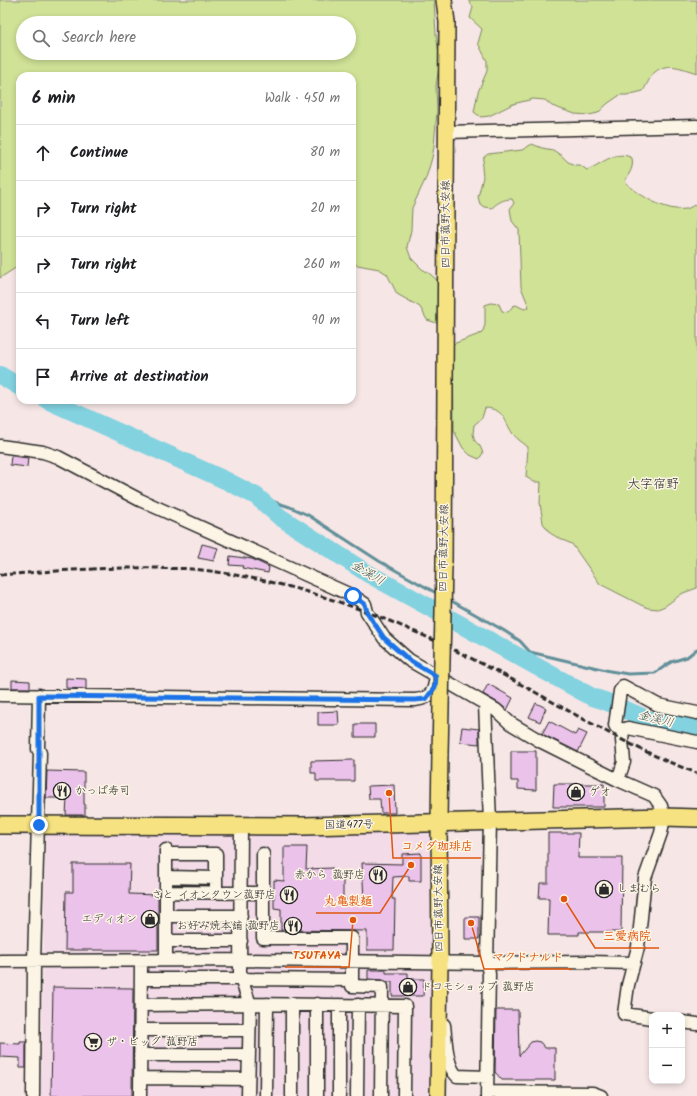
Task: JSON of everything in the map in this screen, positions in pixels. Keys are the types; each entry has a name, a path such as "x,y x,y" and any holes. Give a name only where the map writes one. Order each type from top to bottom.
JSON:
{"highway":[{"name":"国道477号","path":"0,825 304,826 664,817 697,818"}],"main road":[{"name":"四日市菰野大安線","path":"437,1096 440,990 438,822 444,565 447,132 447,22 444,0"}],"street":[{"path":"447,132 697,126"},
{"path":"0,446 43,452 58,457 140,500 353,596 365,604 367,612 384,638 409,660 496,710 510,723 542,742 618,780 654,796 661,806 664,817 661,833 645,878 638,947 628,985 624,1014 649,1018"},
{"path":"0,695 415,700 426,699 430,695 435,687 436,676"},
{"path":"618,780 624,762 619,726 620,691 623,686 658,705 697,713"},
{"path":"33,1096 34,962 39,825 39,696"},
{"path":"485,704 490,821 487,963 489,974 487,1094 593,1093 601,1096"},
{"path":"619,726 697,742"},
{"path":"197,826 222,830 233,835 237,839 241,857"},
{"path":"241,826 240,960 241,978 250,1004 248,1096"},
{"path":"241,857 245,839 248,835 304,826"},
{"path":"166,960 166,852 216,854 216,892"},
{"path":"263,854 263,938 352,938 352,983 342,1005 339,1096"},
{"path":"166,877 216,878"},
{"path":"166,892 263,893"},
{"path":"166,916 241,916"},
{"path":"166,941 241,941"},
{"path":"0,961 240,960 634,963"},
{"path":"140,1096 141,961"},
{"path":"419,962 431,966 434,972 432,1056 437,1096"},
{"path":"141,979 241,978 352,983 382,986 381,1096"},
{"path":"440,990 450,1065 453,1073 457,1076 487,1077"},
{"path":"266,1096 267,1004"},
{"path":"292,1004 292,1096"},
{"path":"140,1005 317,1004 405,1006 404,1096"},
{"path":"317,1004 317,1096"},
{"path":"357,1096 358,1005"},
{"path":"685,1022 697,1024"},
{"path":"140,1030 249,1030"},
{"path":"140,1055 248,1055"},
{"path":"140,1078 248,1079"}],"shaded area":[{"path":"431,830 430,1096 41,1096 46,833"}],"green space":[{"path":"0,0 434,0 436,34 440,60 436,86 437,110 434,147 426,178 412,208 411,230 407,247 411,258 422,269 438,281 437,323 427,320 420,307 397,294 387,274 379,269 356,265 356,72 16,72 16,268 0,278"},
{"path":"468,0 697,0 697,73 676,67 665,67 655,72 643,91 620,95 607,104 598,113 589,115 575,114 552,106 545,100 533,99 513,104 489,116 481,117 474,112 478,92 487,71 487,61 478,43 482,29 470,18 473,7"},
{"path":"532,144 553,150 568,162 575,165 580,165 587,170 615,156 620,155 632,158 631,170 625,182 638,193 654,202 670,208 686,209 697,203 697,588 683,593 665,606 658,609 648,608 641,605 600,584 572,544 550,533 543,523 540,503 541,482 534,482 526,477 528,447 513,434 500,413 492,409 485,408 482,418 474,425 473,434 475,441 480,446 483,453 479,459 470,455 463,448 454,431 453,344 482,333 485,325 485,305 491,303 499,304 502,311 508,312 513,306 516,305 524,309 529,307 521,287 519,230 512,221 510,209 514,203 512,199 504,200 492,208 484,207 480,204 478,197 483,177 482,168 484,157 488,154 522,150"}],"building":[{"path":"11,456 28,458 27,467 10,465"},
{"path":"202,544 218,548 214,561 198,558"},
{"path":"230,556 252,559 269,567 268,573 242,568 243,566 229,565"},
{"path":"66,678 86,679 86,689 66,688"},
{"path":"12,680 30,681 30,688 12,688"},
{"path":"488,684 513,698 507,710 483,694"},
{"path":"536,703 546,708 540,722 529,717"},
{"path":"338,711 339,725 318,725 318,712"},
{"path":"549,721 575,735 578,730 587,734 578,752 542,734"},
{"path":"355,724 375,724 375,737 355,737"},
{"path":"462,727 479,729 479,744 460,742"},
{"path":"511,751 536,751 536,790 518,789 518,781 511,781"},
{"path":"354,760 354,781 316,781 316,773 311,773 311,761"},
{"path":"47,771 84,772 85,815 66,815 67,798 46,798"},
{"path":"554,784 604,784 604,807 553,807"},
{"path":"394,785 395,813 381,813 380,799 369,799 368,786"},
{"path":"548,833 579,833 578,858 622,858 621,932 579,932 579,935 548,935 549,898 539,898 540,883 548,883"},
{"path":"284,847 307,847 306,869 333,868 333,875 343,875 343,899 364,899 362,863 402,864 402,854 421,853 421,881 409,881 409,876 393,877 392,899 395,899 394,950 367,950 367,931 281,930 281,909 274,908 274,880 284,881"},
{"path":"73,864 130,864 129,894 158,895 158,950 65,950 66,892 73,892"},
{"path":"465,917 479,917 479,939 465,939"},
{"name":"ドコモショップ 菰野店","path":"368,970 386,970 386,973 408,973 408,979 424,979 423,996 392,996 392,982 368,979"},
{"name":"ザ・ビッグ 菰野店","path":"53,987 133,988 132,1096 51,1096"},
{"path":"496,1010 518,1010 519,1056 531,1042 535,1041 540,1042 545,1048 555,1048 555,1080 502,1080 495,1072"},
{"path":"20,1042 26,1042 26,1068 20,1068 20,1058 0,1057 0,1043 20,1044"}],"waterway":[{"name":"金溪川","path":"0,375 16,385"},
{"name":"金溪川","path":"56,404 227,481 256,496 280,517 367,573 592,697 647,719 697,728"},
{"path":"256,496 290,507 308,515 379,561 438,594"},
{"path":"448,599 503,630 520,641 530,652 610,671 628,674 655,673 671,662 687,657 697,649"}],"railway":[{"path":"0,575 100,569 189,569 232,574 271,582 347,605 421,634 517,682 618,738 670,763 697,773"}],"place":[{"name":"かっぱ寿司","path":"62,791"},
{"name":"ゲオ","path":"576,792"},
{"name":"コメダ珈琲店","path":"389,793"},
{"name":"丸亀製麺","path":"411,865"},
{"name":"赤から 菰野店","path":"378,875"},
{"name":"しまむら","path":"604,889"},
{"name":"さと イオンタウン菰野店","path":"289,895"},
{"name":"三愛病院","path":"564,899"},
{"name":"エディオン","path":"150,919"},
{"name":"TSUTAYA","path":"353,920"},
{"name":"マクドナルド","path":"471,923"},
{"name":"お好み焼本舗 菰野店","path":"293,926"},
{"name":"ドコモショップ 菰野店","path":"408,987"},
{"name":"ザ・ビッグ 菰野店","path":"93,1042"}],"district":[{"name":"大字宿野","path":"653,484"}],"route":[{"path":"39,825 39,696 426,699 435,687 436,676 409,660 384,638 367,612 365,604 353,596"}]}
